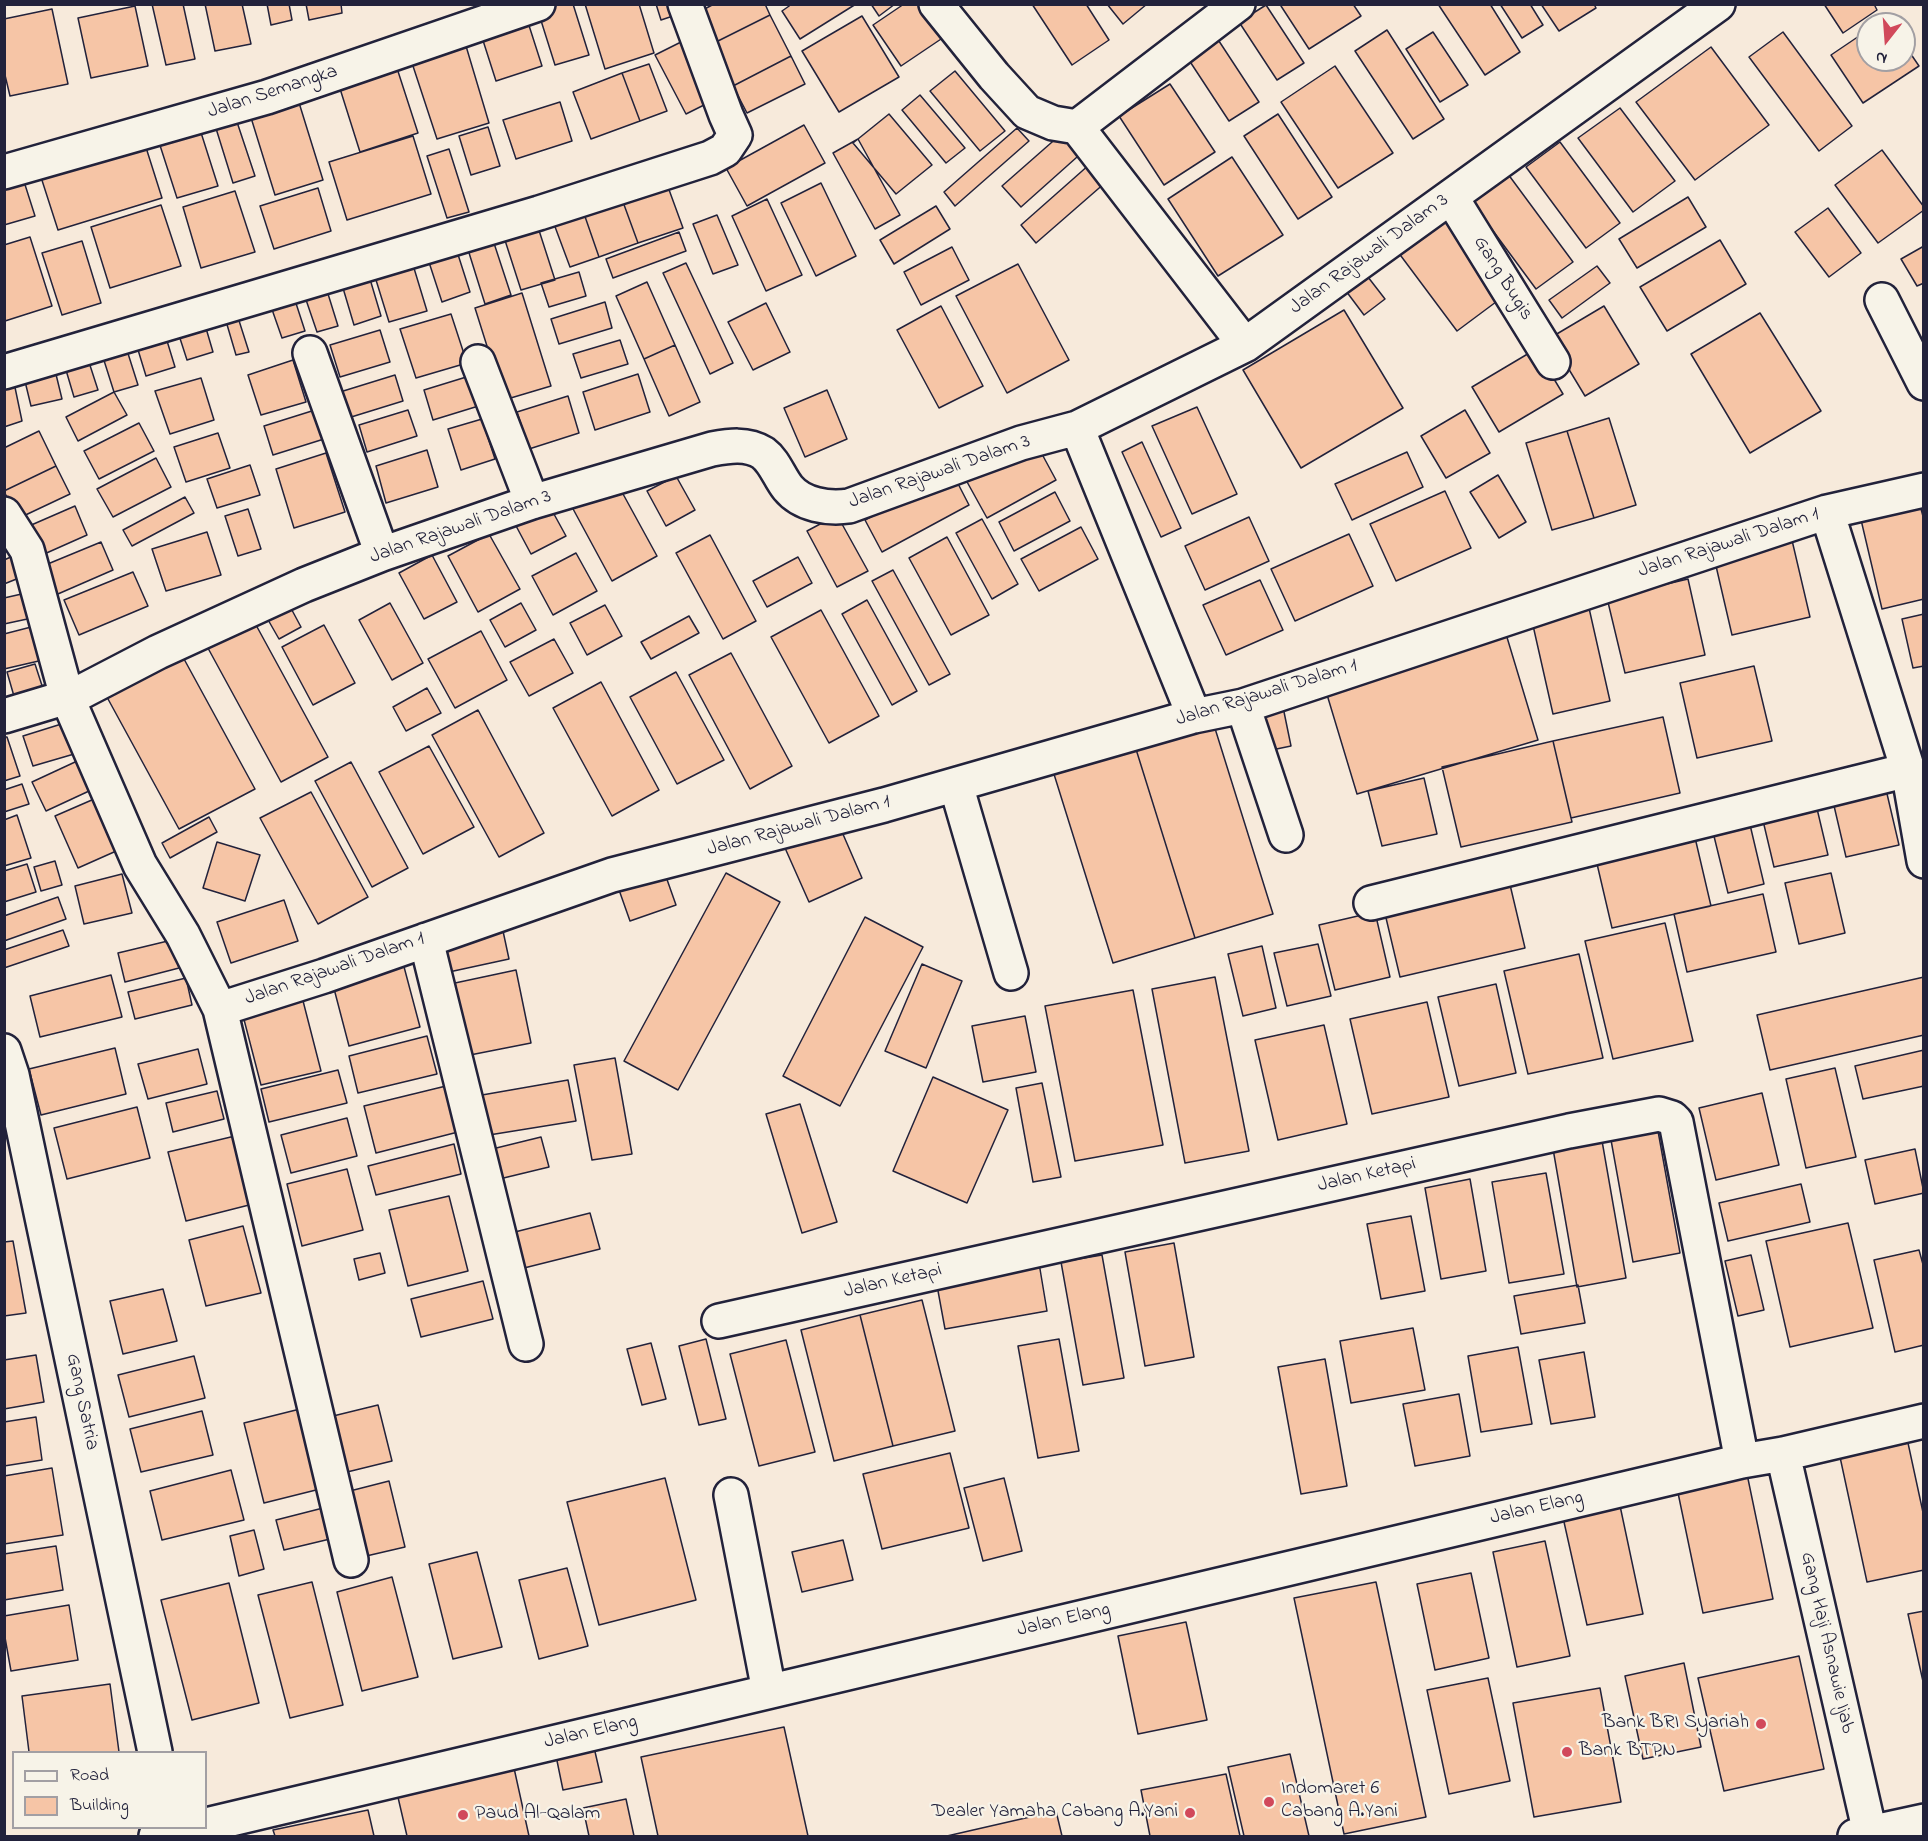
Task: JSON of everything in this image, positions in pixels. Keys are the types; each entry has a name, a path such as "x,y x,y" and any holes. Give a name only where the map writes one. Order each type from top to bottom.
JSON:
{"street":[{"name":"Jalan Semangka","path":"4,172 267,98 538,4"},
{"path":"4,372 539,213 718,154 730,145 735,135 686,4"},
{"path":"936,4 994,76 1027,112 1053,123 1077,127 1245,345"},
{"path":"1077,127 1238,4"},
{"name":"Jalan Rajawali Dalam 3","path":"4,716 67,697 101,683 158,652 304,585 382,554 532,502 712,449 736,445 762,453 795,494 818,506 838,508 1021,443 1077,428 1245,345 1718,4"},
{"name":"Gang Bugis","path":"1451,196 1553,362"},
{"path":"1882,300 1923,383"},
{"path":"310,353 382,554"},
{"path":"478,362 532,502"},
{"path":"1077,428 1194,716"},
{"name":"Jalan Rajawali Dalam 1","path":"351,1560 220,1009 324,976 612,875 884,805 1194,716 1243,706 1827,512 1923,490"},
{"path":"1827,512 1908,770 1923,861"},
{"path":"4,514 27,550 67,697 140,865 183,935 220,1009"},
{"path":"1243,706 1286,835"},
{"path":"1371,903 1908,770"},
{"path":"956,785 1011,973"},
{"path":"426,940 526,1344"},
{"name":"Gang Satria","path":"4,1051 14,1086 155,1751"},
{"name":"Jalan Ketapi","path":"719,1321 1557,1134 1659,1114 1668,1116 1676,1122 1742,1461"},
{"name":"Jalan Elang","path":"207,1825 1742,1461 1783,1454 1923,1421"},
{"name":"Gang Haji Asnawie Ijab","path":"1783,1454 1863,1835"},
{"path":"731,1495 769,1691"},
{"path":"1863,1835 1923,1821"}],"building":[{"path":"152,4 183,4 195,59 166,65"},
{"path":"205,4 242,4 251,44 215,51"},
{"path":"267,4 289,4 292,20 271,25"},
{"path":"306,4 341,4 342,13 309,20"},
{"path":"561,4 573,4 589,55 555,65 538,11"},
{"path":"585,4 639,4 654,53 605,69"},
{"path":"656,4 679,4 682,13 661,20"},
{"path":"714,4 765,4 770,15 712,44 697,13"},
{"path":"792,4 856,4 800,39 782,11"},
{"path":"871,4 895,4 879,16"},
{"path":"904,4 931,4 950,33 901,66 873,25"},
{"path":"1032,4 1086,4 1109,40 1072,65"},
{"path":"1107,4 1147,4 1123,24"},
{"path":"1284,4 1353,4 1361,16 1309,49 1281,6"},
{"path":"1438,4 1490,4 1520,52 1485,75"},
{"path":"1500,4 1530,4 1543,25 1522,38"},
{"path":"1541,4 1594,4 1596,8 1559,31"},
{"path":"1824,4 1874,4 1877,10 1874,12 1856,12 1856,24 1843,33"},
{"path":"1266,5 1304,63 1277,80 1239,22"},
{"path":"135,6 148,66 91,78 78,18"},
{"path":"52,9 68,84 10,96 4,71 4,19"},
{"path":"525,13 542,66 496,81 479,28"},
{"path":"770,15 791,56 733,86 712,44"},
{"path":"862,16 899,77 839,112 802,51"},
{"path":"1387,30 1444,119 1413,139 1355,51"},
{"path":"1433,32 1468,85 1440,102 1406,49"},
{"path":"1783,32 1852,126 1819,151 1749,57"},
{"path":"1215,35 1259,102 1229,121 1185,54"},
{"path":"1856,38 1856,72 1910,72 1863,103 1831,55"},
{"path":"681,42 712,101 686,114 655,55"},
{"path":"466,46 489,123 437,139 412,63"},
{"path":"1711,47 1769,125 1695,180 1636,102"},
{"path":"791,56 805,84 747,113 733,86"},
{"path":"394,59 418,133 360,152 336,76"},
{"path":"649,64 667,111 640,121 622,73"},
{"path":"1335,66 1393,153 1338,188 1281,102"},
{"path":"955,71 1005,131 980,151 930,91"},
{"path":"622,73 640,121 591,139 573,92"},
{"path":"1170,84 1215,152 1164,185 1119,116"},
{"path":"296,93 323,180 275,195 248,108"},
{"path":"920,95 965,148 946,163 902,110"},
{"path":"560,102 572,141 516,159 503,120"},
{"path":"1620,108 1675,181 1633,212 1578,138"},
{"path":"889,114 932,165 896,194 853,143"},
{"path":"1278,114 1332,197 1298,219 1244,136"},
{"path":"235,116 255,176 233,183 214,122"},
{"path":"197,120 218,186 177,198 156,133"},
{"path":"804,125 825,163 747,206 726,168"},
{"path":"488,127 500,166 471,175 459,136"},
{"path":"1017,128 1029,141 955,206 944,192"},
{"path":"1068,128 1086,149 1021,207 1002,186"},
{"path":"413,136 431,194 347,220 329,162"},
{"path":"143,138 162,198 58,230 39,171"},
{"path":"858,139 900,215 875,229 833,153"},
{"path":"1560,142 1620,223 1586,248 1526,167"},
{"path":"449,149 469,212 447,218 427,156"},
{"path":"1882,150 1924,210 1878,243 1835,185"},
{"path":"1232,157 1283,235 1218,276 1168,199"},
{"path":"1090,164 1106,182 1036,243 1021,225"},
{"path":"20,169 35,216 4,225 4,174"},
{"path":"1505,170 1573,262 1536,289 1468,197"},
{"path":"664,176 683,228 638,243 619,191"},
{"path":"821,183 856,256 816,276 781,203"},
{"path":"318,188 331,231 274,249 260,206"},
{"path":"235,191 255,252 201,268 183,207"},
{"path":"619,191 638,243 599,257 581,205"},
{"path":"1688,197 1706,227 1637,268 1619,239"},
{"path":"767,199 802,275 766,291 732,216"},
{"path":"161,205 181,266 110,288 91,227"},
{"path":"581,205 599,257 570,267 551,216"},
{"path":"936,206 950,229 894,264 880,240"},
{"path":"1828,208 1861,253 1829,277 1795,232"},
{"path":"717,215 738,265 713,274 693,224"},
{"path":"1446,217 1504,296 1457,331 1398,252"},
{"path":"536,221 555,280 521,290 502,231"},
{"path":"490,231 511,295 485,304 465,240"},
{"path":"679,232 686,251 613,278 606,259"},
{"path":"30,237 52,306 5,321 4,245"},
{"path":"1720,240 1746,284 1667,331 1640,287"},
{"path":"82,241 101,303 62,315 42,253"},
{"path":"454,242 470,292 442,302 425,250"},
{"path":"1924,246 1924,283 1917,286 1901,259"},
{"path":"952,247 969,280 921,305 904,272"},
{"path":"410,255 427,311 389,322 372,267"},
{"path":"686,263 733,363 710,374 663,273"},
{"path":"1018,264 1069,360 1007,393 956,296"},
{"path":"1597,266 1610,283 1562,318 1549,300"},
{"path":"1361,268 1385,299 1364,315 1340,283"},
{"path":"367,269 381,316 354,325 340,278"},
{"path":"579,272 586,296 549,307 541,283"},
{"path":"324,281 338,326 317,332 302,288"},
{"path":"647,282 675,345 644,359 616,296"},
{"path":"292,291 305,331 282,338 268,298"},
{"path":"522,293 551,386 504,400 475,308"},
{"path":"605,302 612,328 559,344 551,319"},
{"path":"766,303 790,352 753,370 728,322"},
{"path":"941,306 983,386 939,408 897,330"},
{"path":"1604,306 1639,364 1585,396 1550,338"},
{"path":"235,308 249,352 236,355 223,311"},
{"path":"1344,310 1403,408 1301,468 1243,370"},
{"path":"1760,313 1821,411 1750,453 1691,354"},
{"path":"451,314 467,363 416,378 400,329"},
{"path":"203,318 213,352 187,360 176,326"},
{"path":"380,330 390,362 340,377 330,345"},
{"path":"164,331 175,367 146,376 135,340"},
{"path":"620,340 628,364 581,378 573,354"},
{"path":"125,344 138,385 114,392 101,351"},
{"path":"675,345 700,402 669,416 644,359"},
{"path":"1536,349 1563,394 1499,432 1472,387"},
{"path":"86,353 98,390 74,397 63,360"},
{"path":"293,360 306,402 261,415 248,375"},
{"path":"53,362 62,399 31,406 22,369"},
{"path":"12,373 22,421 4,427 4,376"},
{"path":"476,374 485,404 433,420 424,390"},
{"path":"638,374 650,412 595,430 583,392"},
{"path":"395,375 403,401 348,418 340,392"},
{"path":"201,378 214,420 170,434 155,391"},
{"path":"827,390 847,439 805,457 784,408"},
{"path":"114,392 127,415 78,441 66,417"},
{"path":"568,396 579,433 529,449 517,412"},
{"path":"1197,407 1237,494 1192,514 1152,426"},
{"path":"315,410 324,439 273,455 264,426"},
{"path":"408,410 417,436 367,452 359,425"},
{"path":"1465,410 1490,453 1446,478 1421,436"},
{"path":"1609,418 1636,505 1594,518 1567,431"},
{"path":"482,419 495,459 461,470 448,429"},
{"path":"139,423 154,451 99,479 84,451"},
{"path":"39,431 56,466 4,491 4,448"},
{"path":"1567,431 1594,518 1552,530 1526,443"},
{"path":"218,433 230,468 186,482 174,447"},
{"path":"1142,442 1181,528 1161,537 1122,452"},
{"path":"1036,443 1056,480 987,518 966,480"},
{"path":"427,450 438,487 386,503 376,466"},
{"path":"1407,452 1423,487 1352,520 1335,484"},
{"path":"326,453 345,512 294,528 276,469"},
{"path":"156,458 171,487 113,517 97,489"},
{"path":"250,465 260,495 217,508 207,479"},
{"path":"56,466 70,494 17,519 4,491"},
{"path":"953,474 969,505 882,552 865,520"},
{"path":"1498,475 1526,522 1499,538 1470,492"},
{"path":"676,476 695,510 666,526 647,491"},
{"path":"617,483 657,556 612,581 572,507"},
{"path":"1445,491 1471,548 1396,581 1370,524"},
{"path":"1055,492 1070,521 1014,551 999,522"},
{"path":"1917,494 1924,520 1924,599 1882,609 1858,507"},
{"path":"185,497 194,513 132,546 123,530"},
{"path":"549,505 566,536 531,554 515,524"},
{"path":"75,506 87,535 42,555 29,526"},
{"path":"248,509 261,549 238,556 225,516"},
{"path":"837,515 868,571 837,587 807,531"},
{"path":"1249,517 1269,561 1205,590 1185,546"},
{"path":"982,519 1018,584 992,599 956,533"},
{"path":"1081,527 1098,559 1039,591 1021,559"},
{"path":"207,532 221,575 166,591 152,549"},
{"path":"489,534 520,589 478,612 448,556"},
{"path":"1349,534 1373,586 1295,621 1271,569"},
{"path":"710,535 756,621 723,639 676,553"},
{"path":"1791,536 1810,617 1732,635 1713,553"},
{"path":"947,537 989,615 951,635 909,558"},
{"path":"101,542 113,570 51,597 38,568"},
{"path":"20,553 29,574 4,584 4,560"},
{"path":"576,553 597,591 553,615 532,576"},
{"path":"432,555 457,602 424,619 399,573"},
{"path":"798,557 812,583 767,607 753,581"},
{"path":"893,570 950,674 929,685 872,581"},
{"path":"133,572 148,606 79,635 64,600"},
{"path":"1688,579 1705,655 1625,673 1607,598"},
{"path":"1260,580 1283,630 1226,655 1203,605"},
{"path":"26,593 32,618 4,624 4,598"},
{"path":"286,599 301,627 279,639 263,611"},
{"path":"867,600 917,691 892,705 842,614"},
{"path":"390,603 423,663 392,680 359,620"},
{"path":"521,603 536,630 505,647 490,620"},
{"path":"605,605 622,636 587,655 570,623"},
{"path":"1589,608 1610,701 1553,714 1532,621"},
{"path":"821,610 879,716 829,743 771,637"},
{"path":"250,614 328,757 281,782 203,639"},
{"path":"1924,614 1924,666 1913,668 1902,619"},
{"path":"689,616 699,633 651,659 641,642"},
{"path":"324,625 355,683 313,705 282,647"},
{"path":"35,626 43,660 4,669 4,634"},
{"path":"481,631 507,680 455,708 428,659"},
{"path":"1506,634 1538,740 1357,794 1325,688"},
{"path":"554,639 573,673 529,696 510,662"},
{"path":"178,648 255,789 179,829 102,688"},
{"path":"731,653 792,766 750,789 689,675"},
{"path":"35,664 47,701 18,710 7,672"},
{"path":"1754,666 1772,741 1697,758 1680,683"},
{"path":"676,672 724,760 677,784 630,697"},
{"path":"601,682 659,790 612,816 553,708"},
{"path":"427,688 441,713 406,731 393,707"},
{"path":"1283,707 1291,746 1262,752 1253,714"},
{"path":"478,710 544,833 499,857 432,735"},
{"path":"1663,717 1680,793 1571,818 1553,741"},
{"path":"71,721 81,752 33,766 23,736"},
{"path":"1213,722 1273,914 1195,938 1135,746"},
{"path":"4,737 7,737 20,776 4,781"},
{"path":"1553,741 1572,822 1461,847 1442,767"},
{"path":"429,746 474,827 423,854 379,772"},
{"path":"1135,746 1195,938 1113,963 1053,771"},
{"path":"88,756 102,785 46,811 32,782"},
{"path":"351,762 408,868 372,887 315,781"},
{"path":"1424,778 1437,834 1382,846 1368,791"},
{"path":"1884,781 1899,845 1846,857 1831,793"},
{"path":"22,784 29,804 4,812 4,790"},
{"path":"311,792 368,897 318,924 260,818"},
{"path":"101,796 123,848 78,868 55,816"},
{"path":"1814,796 1828,855 1774,867 1760,808"},
{"path":"1747,812 1764,884 1728,893 1710,820"},
{"path":"17,815 31,858 4,866 4,820"},
{"path":"209,817 217,832 170,858 162,843"},
{"path":"839,825 862,878 809,902 785,848"},
{"path":"1693,829 1711,906 1612,928 1594,851"},
{"path":"217,842 260,855 245,901 203,888"},
{"path":"55,861 62,885 41,891 34,867"},
{"path":"27,864 36,892 4,902 4,871"},
{"path":"664,871 676,905 630,921 618,887"},
{"path":"1507,872 1525,948 1400,977 1382,901"},
{"path":"726,873 780,902 678,1090 624,1061"},
{"path":"1831,873 1845,933 1799,944 1785,883"},
{"path":"122,874 132,913 84,924 75,886"},
{"path":"1763,894 1776,952 1687,972 1674,914"},
{"path":"58,897 66,919 4,941 4,916"},
{"path":"284,900 298,941 231,963 217,922"},
{"path":"1375,912 1390,977 1335,990 1319,925"},
{"path":"865,917 923,947 840,1106 783,1076"},
{"path":"1665,923 1693,1041 1613,1059 1585,941"},
{"path":"63,930 69,946 4,968 4,950"},
{"path":"503,931 509,959 449,972 443,943"},
{"path":"172,940 179,968 125,982 118,953"},
{"path":"1318,944 1331,996 1287,1006 1274,953"},
{"path":"1262,946 1276,1008 1243,1016 1228,954"},
{"path":"1579,954 1603,1058 1528,1074 1504,971"},
{"path":"403,963 420,1027 349,1046 332,981"},
{"path":"922,964 962,981 926,1068 885,1051"},
{"path":"516,970 531,1043 470,1055 455,983"},
{"path":"111,975 122,1017 40,1037 30,996"},
{"path":"1215,977 1249,1151 1185,1163 1152,989"},
{"path":"1924,977 1924,1035 1770,1070 1757,1015"},
{"path":"186,978 192,1005 135,1019 128,992"},
{"path":"1496,984 1516,1073 1459,1086 1438,997"},
{"path":"1133,990 1163,1145 1075,1161 1045,1006"},
{"path":"301,993 321,1071 261,1085 241,1008"},
{"path":"1427,1002 1449,1097 1372,1114 1350,1019"},
{"path":"1025,1016 1036,1072 983,1082 972,1026"},
{"path":"1324,1025 1347,1124 1278,1140 1255,1040"},
{"path":"427,1036 437,1074 358,1093 349,1056"},
{"path":"115,1048 126,1094 41,1115 29,1069"},
{"path":"198,1049 207,1084 148,1099 138,1064"},
{"path":"1924,1050 1924,1086 1863,1099 1855,1066"},
{"path":"615,1058 632,1154 592,1160 574,1065"},
{"path":"1835,1068 1856,1157 1806,1168 1786,1079"},
{"path":"338,1070 347,1103 269,1122 261,1089"},
{"path":"933,1077 1008,1110 967,1203 893,1171"},
{"path":"568,1080 576,1121 489,1135 482,1095"},
{"path":"1042,1083 1061,1177 1033,1182 1016,1088"},
{"path":"446,1086 458,1132 376,1153 364,1106"},
{"path":"217,1091 224,1119 173,1132 166,1103"},
{"path":"1762,1093 1779,1165 1716,1180 1699,1108"},
{"path":"800,1104 837,1222 802,1233 766,1114"},
{"path":"137,1107 150,1158 67,1179 54,1128"},
{"path":"347,1118 357,1156 291,1173 281,1135"},
{"path":"1658,1131 1680,1253 1633,1262 1611,1140"},
{"path":"1601,1135 1626,1278 1577,1287 1552,1143"},
{"path":"235,1136 253,1204 186,1221 168,1152"},
{"path":"541,1137 549,1167 487,1182 480,1152"},
{"path":"454,1144 461,1174 376,1195 368,1166"},
{"path":"1915,1149 1924,1193 1875,1204 1865,1160"},
{"path":"347,1169 363,1230 302,1246 287,1184"},
{"path":"1546,1173 1564,1274 1509,1283 1492,1182"},
{"path":"1470,1179 1486,1271 1441,1279 1425,1188"},
{"path":"1801,1184 1810,1222 1728,1241 1719,1203"},
{"path":"449,1196 468,1271 408,1286 389,1210"},
{"path":"590,1213 600,1249 512,1271 503,1235"},
{"path":"1411,1216 1425,1291 1381,1299 1367,1224"},
{"path":"1848,1223 1873,1328 1790,1347 1766,1241"},
{"path":"243,1226 261,1293 206,1306 189,1240"},
{"path":"13,1241 26,1313 4,1316 4,1242"},
{"path":"1174,1243 1194,1357 1145,1366 1125,1252"},
{"path":"1919,1250 1924,1268 1924,1345 1895,1352 1874,1260"},
{"path":"380,1253 385,1273 359,1280 354,1259"},
{"path":"1102,1255 1124,1378 1083,1385 1061,1262"},
{"path":"1751,1255 1764,1310 1738,1316 1725,1261"},
{"path":"1039,1263 1047,1311 945,1329 936,1280"},
{"path":"483,1281 493,1319 421,1337 411,1299"},
{"path":"1578,1285 1585,1323 1521,1334 1514,1296"},
{"path":"163,1289 177,1341 123,1354 110,1301"},
{"path":"922,1300 955,1431 893,1446 860,1315"},
{"path":"860,1315 893,1446 834,1461 801,1330"},
{"path":"1413,1328 1425,1390 1351,1403 1340,1341"},
{"path":"706,1339 726,1419 699,1425 679,1346"},
{"path":"1059,1339 1079,1451 1038,1458 1018,1346"},
{"path":"786,1340 815,1452 759,1466 730,1354"},
{"path":"651,1343 666,1399 642,1405 627,1349"},
{"path":"1518,1347 1532,1424 1481,1432 1468,1356"},
{"path":"1584,1352 1595,1417 1551,1424 1539,1360"},
{"path":"36,1355 44,1402 4,1409 4,1360"},
{"path":"194,1356 205,1398 129,1417 118,1375"},
{"path":"1325,1359 1347,1486 1301,1494 1278,1367"},
{"path":"1459,1394 1470,1456 1415,1466 1403,1404"},
{"path":"378,1405 392,1461 343,1473 329,1417"},
{"path":"304,1408 324,1488 264,1503 244,1423"},
{"path":"202,1411 213,1455 141,1472 130,1429"},
{"path":"36,1417 42,1460 4,1466 4,1422"},
{"path":"1908,1443 1924,1517 1924,1570 1867,1582 1840,1457"},
{"path":"950,1453 969,1528 882,1549 863,1474"},
{"path":"52,1468 63,1535 4,1544 4,1476"},
{"path":"231,1470 244,1520 162,1540 150,1491"},
{"path":"1747,1474 1773,1599 1703,1613 1677,1488"},
{"path":"665,1478 696,1600 599,1625 567,1502"},
{"path":"1004,1478 1022,1551 983,1561 964,1488"},
{"path":"389,1481 405,1547 362,1557 346,1492"},
{"path":"1619,1501 1643,1614 1587,1625 1562,1513"},
{"path":"323,1508 330,1539 284,1550 276,1520"},
{"path":"254,1530 264,1569 239,1576 230,1536"},
{"path":"843,1540 853,1580 802,1592 792,1552"},
{"path":"1545,1541 1570,1656 1517,1667 1493,1552"},
{"path":"56,1546 63,1590 4,1600 4,1554"},
{"path":"477,1552 502,1647 453,1659 429,1564"},
{"path":"567,1568 588,1646 539,1659 519,1580"},
{"path":"1471,1573 1489,1658 1435,1670 1417,1584"},
{"path":"392,1577 418,1677 362,1691 337,1592"},
{"path":"312,1582 343,1705 290,1718 258,1595"},
{"path":"1376,1582 1426,1817 1344,1834 1294,1598"},
{"path":"229,1583 259,1703 192,1720 161,1600"},
{"path":"69,1605 78,1660 11,1671 4,1632 4,1616"},
{"path":"1924,1611 1924,1686 1908,1614"},
{"path":"1186,1622 1207,1720 1138,1734 1118,1636"},
{"name":"Bank BRI Syariah","path":"1799,1656 1824,1769 1724,1791 1698,1678"},
{"path":"1684,1663 1701,1747 1643,1759 1625,1676"},
{"path":"1488,1678 1510,1781 1449,1794 1427,1690"},
{"path":"110,1684 119,1751 29,1751 22,1696"},
{"name":"Bank BTPN","path":"1600,1688 1621,1802 1534,1817 1513,1703"},
{"path":"784,1727 808,1836 658,1836 641,1757"},
{"path":"593,1743 602,1782 563,1790 555,1751"},
{"name":"Indomaret 6 Cabang A.Yani","path":"1290,1754 1309,1836 1244,1836 1228,1767"},
{"name":"Paud Al-Qalam","path":"514,1768 529,1836 407,1836 397,1793"},
{"name":"Dealer Yamaha Cabang A.Yani","path":"1226,1774 1240,1836 1150,1836 1141,1790"},
{"path":"626,1799 634,1836 589,1836 583,1808"},
{"path":"368,1810 374,1836 275,1836 273,1830"},
{"path":"1056,1811 1062,1836 947,1836"}],"place":[{"name":"Bank BRI Syariah","path":"1761,1724"},
{"name":"Bank BTPN","path":"1567,1752"},
{"name":"Indomaret 6 Cabang A.Yani","path":"1269,1802"},
{"name":"Dealer Yamaha Cabang A.Yani","path":"1190,1813"},
{"name":"Paud Al-Qalam","path":"463,1815"}]}
